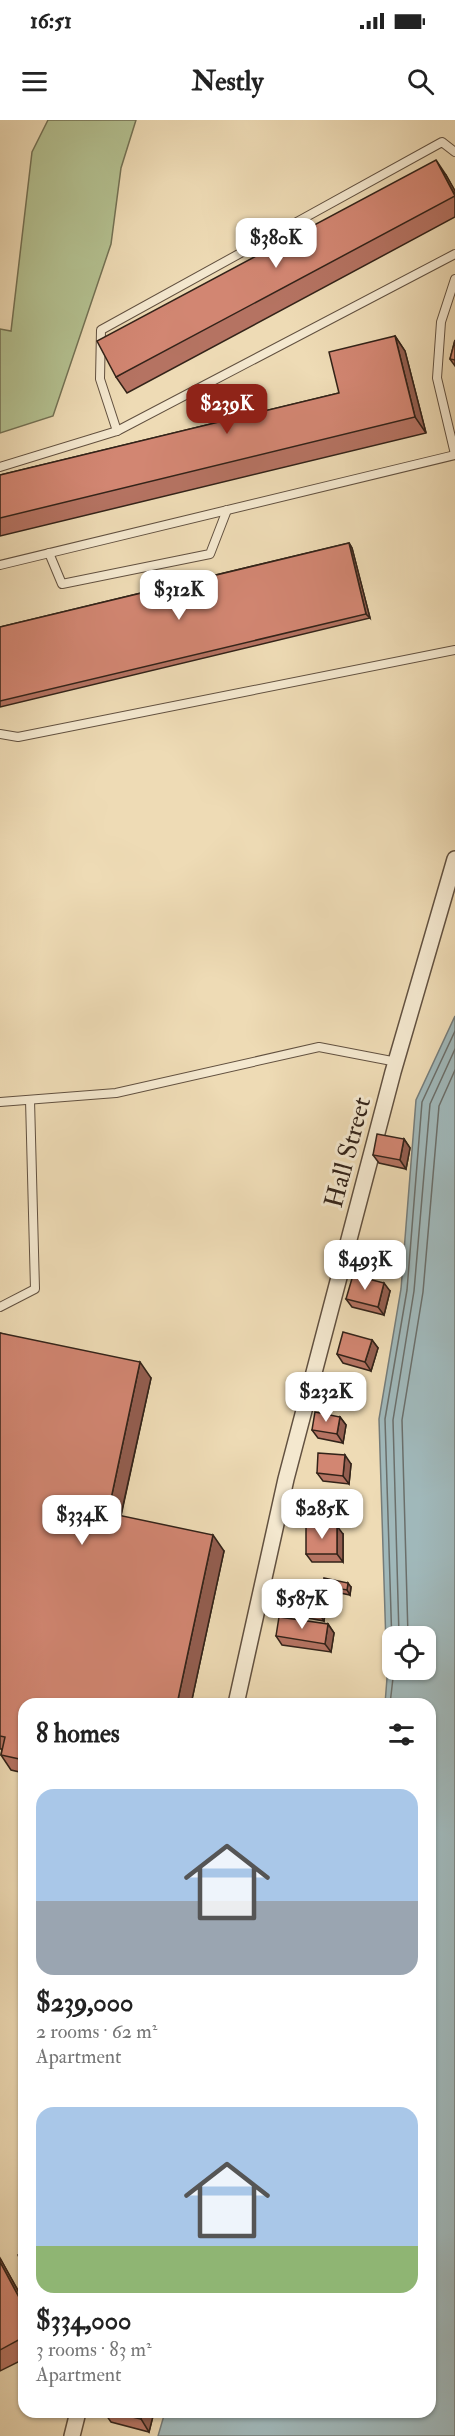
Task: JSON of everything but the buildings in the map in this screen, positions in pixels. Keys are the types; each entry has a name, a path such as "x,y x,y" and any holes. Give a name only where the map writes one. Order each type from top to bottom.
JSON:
{"street":[{"name":"Hall Street","path":"237,1698 286,1479 397,1062 455,860"},
{"path":"72,2436 76,2418"}],"lane":[{"path":"117,431 100,379 101,330 442,142 455,152"},
{"path":"0,467 117,431 455,254"},
{"path":"0,565 455,455 437,378 441,322 455,279"},
{"path":"49,553 62,584 210,554 227,510"},
{"path":"0,735 18,737 455,650"},
{"path":"0,1102 116,1092 319,1047 397,1062"},
{"path":"0,1307 34,1289 30,1100"}],"green space":[{"path":"48,120 136,120 121,168 111,244 53,416 0,433 0,329 11,331 32,152"}],"water":[{"path":"455,1016 455,2436 158,2436 163,2418 436,2418 436,1698 385,1698 387,1680 436,1680 436,1626 385,1626 379,1419 401,1289 416,1100"}]}
